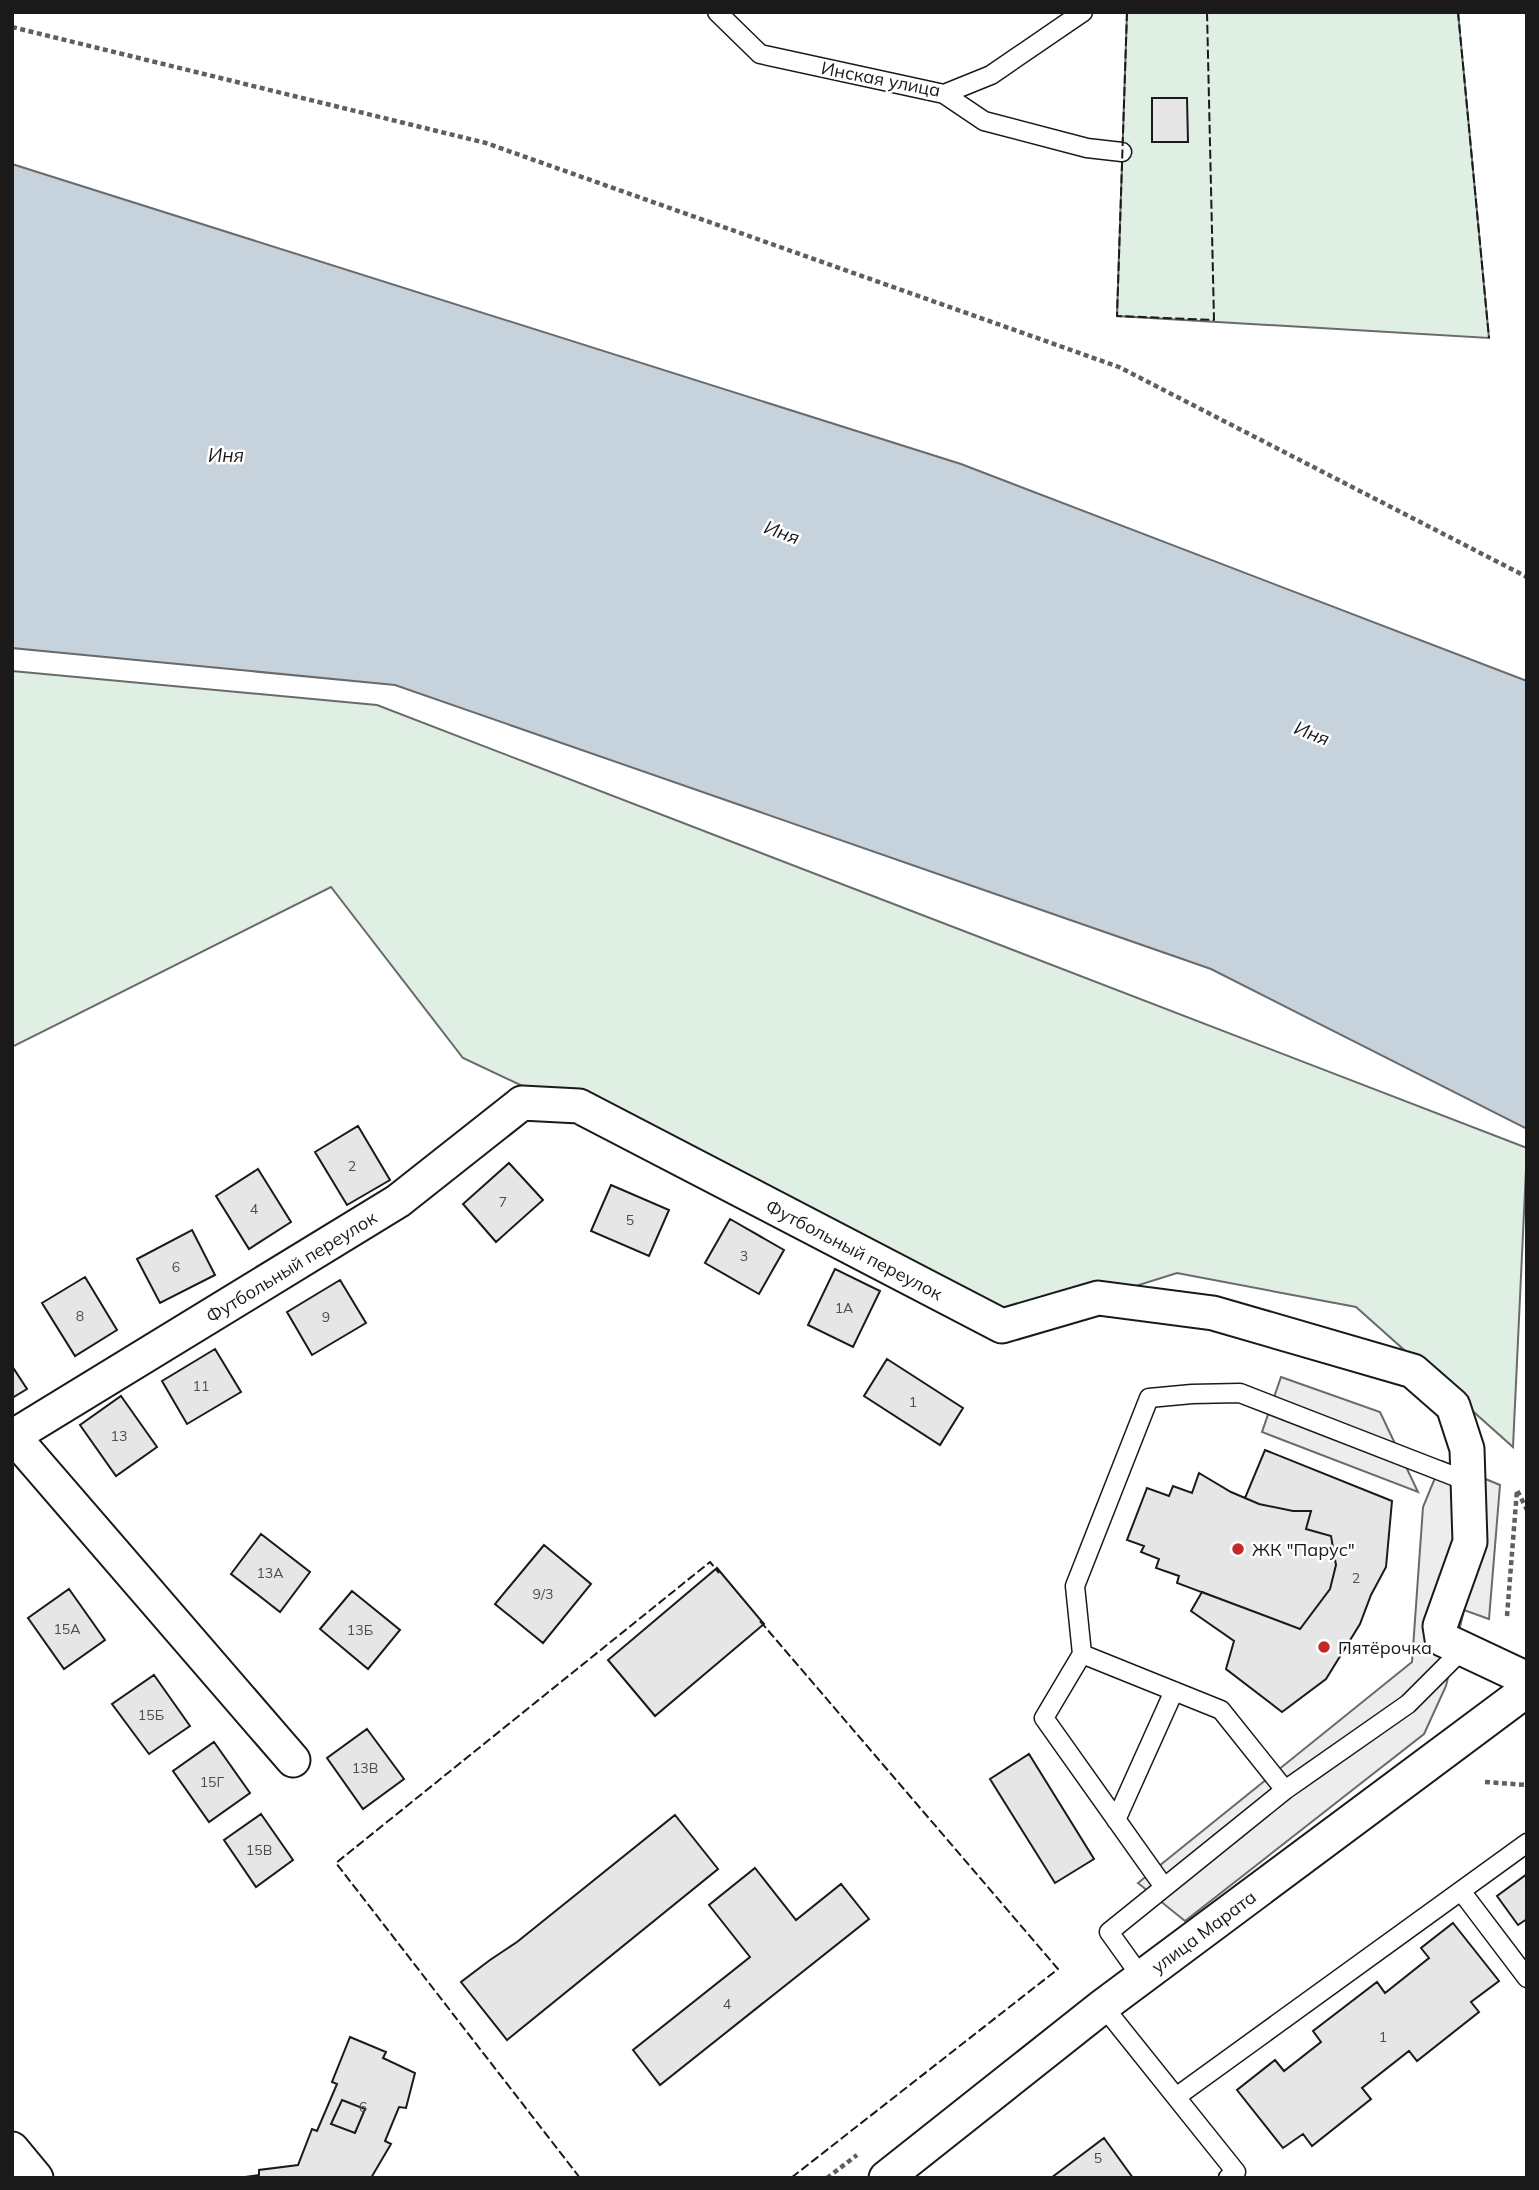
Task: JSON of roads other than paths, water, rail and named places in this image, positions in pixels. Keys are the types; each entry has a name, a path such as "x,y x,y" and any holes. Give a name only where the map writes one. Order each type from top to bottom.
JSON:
{"street":[{"name":"Футбольный переулок","path":"12,1436 398,1201 522,1103 579,1106 1002,1326 1098,1298 1213,1313 1413,1371 1453,1406 1467,1449 1470,1542 1440,1626 1442,1639 1527,1679"},
{"path":"12,1436 293,1760"},
{"name":"улица Марата","path":"886,2178 1103,2007 1527,1690"},
{"path":"12,2149 36,2178"}],"lane":[{"name":"Инская улица","path":"717,12 760,54 944,94 991,75 1083,12"},
{"path":"944,94 985,121 1087,148 1122,152"},
{"path":"1164,1887 1044,1718 1082,1654 1075,1586 1149,1398 1192,1394 1240,1394 1469,1482"},
{"path":"1142,1978 1108,1932 1285,1790 1408,1704 1462,1650"},
{"path":"1082,1654 1221,1710 1285,1790"},
{"path":"1116,1820 1174,1691"},
{"path":"1176,2097 1527,1843"},
{"path":"1461,1891 1527,1978"},
{"path":"1103,2007 1236,2172 1228,2178"}],"water":[{"name":"Иня","path":"12,164 961,464 1527,681 1527,1129 1211,969 395,685 12,648"}],"place":[{"name":"ЖК \"Парус\"","path":"1238,1549"},
{"name":"Пятёрочка","path":"1324,1647"}]}
